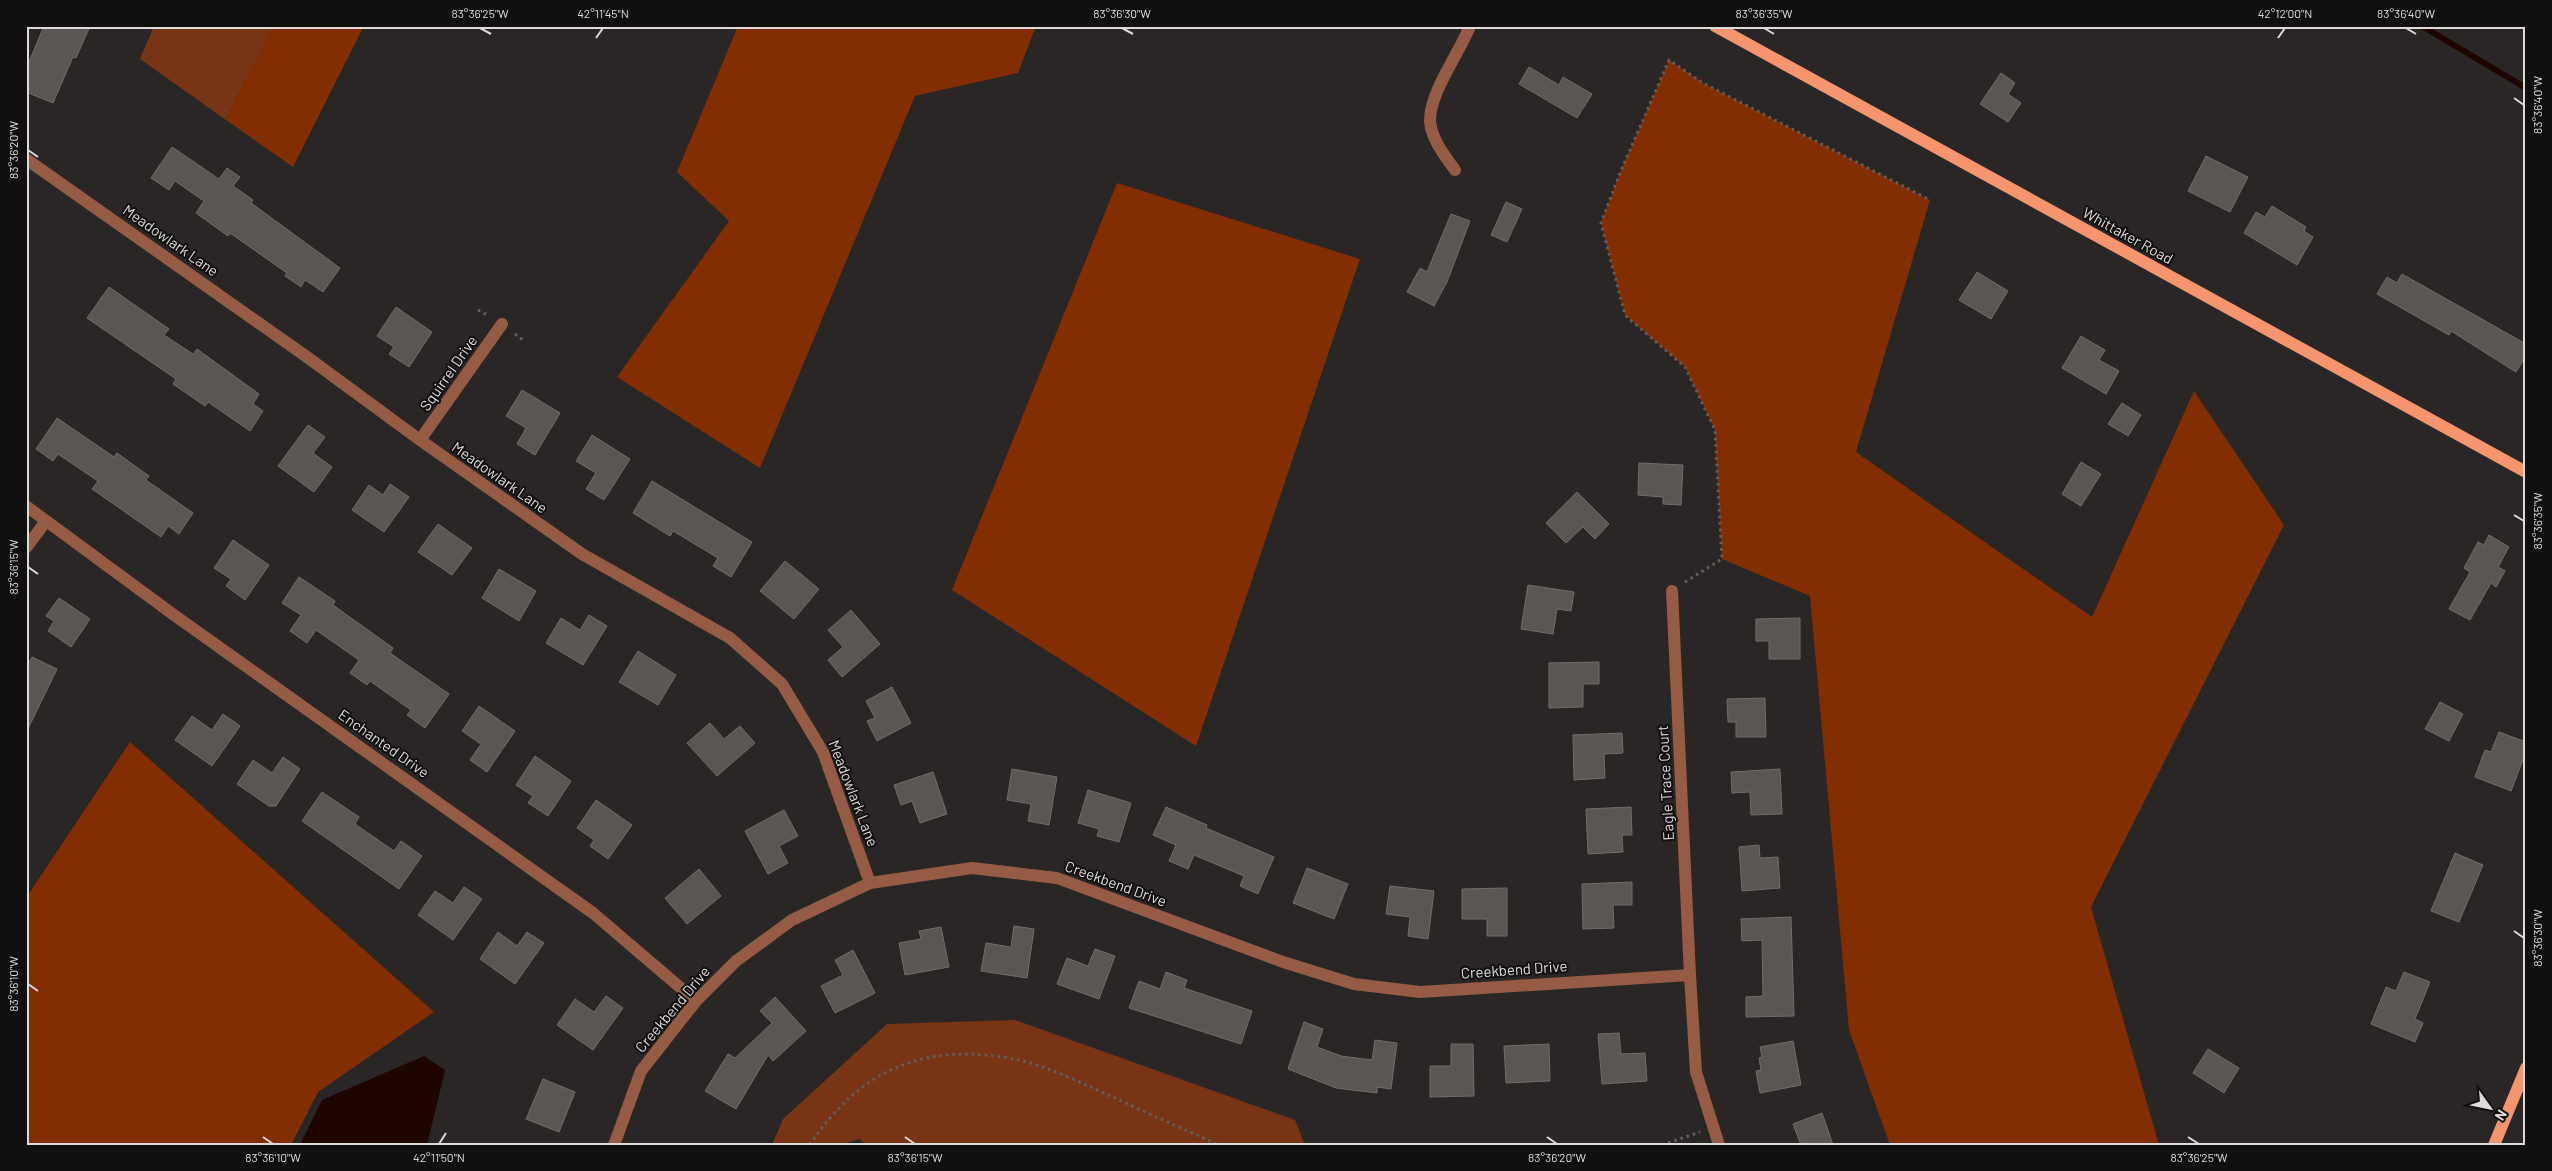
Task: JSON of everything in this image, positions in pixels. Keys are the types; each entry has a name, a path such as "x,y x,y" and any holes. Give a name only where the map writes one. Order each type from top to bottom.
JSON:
{"main road":[{"name":"Whittaker Road","path":"1715,26 2526,472"},
{"path":"2494,1145 2526,1068"}],"street":[{"path":"1455,170 1436,142 1430,123 1432,107 1438,88 1461,49 1470,26"},
{"name":"Meadowlark Lane","path":"26,159 308,356 420,440 582,554 730,638 782,684 823,752 870,883"},
{"name":"Squirrel Drive","path":"420,440 502,324"},
{"name":"Enchanted Drive","path":"26,506 174,615 586,908 696,1000"},
{"path":"26,548 46,521"},
{"name":"Eagle Trace Court","path":"1672,591 1696,1072 1712,1128 1719,1145"},
{"name":"Creekbend Drive","path":"614,1145 641,1071 696,1000 736,960 792,920 870,883 972,868 1058,878 1283,962 1354,984 1420,992 1690,975"}],"path":[{"path":"1672,591 1722,559 1715,430 1685,367 1625,315 1601,223 1669,60 1703,83 1930,200"},
{"path":"810,1145 821,1129 855,1092 878,1075 912,1060 955,1054 1009,1058 1056,1072 1219,1145"},
{"path":"1662,1145 1712,1128"}],"shaded area":[{"path":"154,26 274,26 226,120 140,59"},
{"path":"274,26 364,26 293,167 226,120"},
{"path":"738,26 1036,26 1018,73 915,96 760,468 617,377 729,221 677,172"},
{"path":"1669,60 1703,83 1930,200 1856,452 2092,617 2194,391 2284,525 2091,907 2159,1145 1890,1145 1849,1030 1810,596 1722,559 1715,430 1685,367 1625,315 1601,223 1620,173"},
{"path":"1117,183 1360,259 1196,746 952,590"},
{"path":"130,742 434,1012 318,1092 291,1145 26,1145 26,898"},
{"path":"1015,1020 1295,1120 1305,1145 867,1145 859,1139 841,1145 772,1145 783,1119 887,1024"},
{"path":"424,1056 445,1070 427,1145 300,1145 322,1100"}],"building":[{"path":"44,26 90,26 76,58 73,57 53,103 26,92 26,69"},
{"path":"1529,67 1559,85 1563,77 1592,94 1577,118 1519,84"},
{"path":"2001,73 2015,83 2008,94 2021,103 2008,122 1980,104"},
{"path":"172,147 219,179 227,168 240,177 233,186 253,200 251,203 340,268 323,292 305,280 301,287 285,276 287,273 230,233 228,236 196,213 204,201 175,181 169,190 151,178"},
{"path":"2206,156 2248,177 2230,212 2188,191"},
{"path":"1506,202 1522,209 1507,242 1491,235"},
{"path":"2272,206 2306,227 2304,231 2313,237 2297,265 2244,233 2256,212 2265,217"},
{"path":"1451,214 1470,221 1447,282 1434,306 1407,292 1420,268 1427,272"},
{"path":"1977,272 2008,291 1991,319 1959,300"},
{"path":"2402,274 2526,344 2526,356 2516,372 2451,331 2449,335 2377,294 2387,277 2397,283"},
{"path":"109,287 169,329 164,335 193,354 197,349 259,394 253,404 263,411 250,431 208,402 205,406 173,384 176,379 87,318"},
{"path":"396,307 432,332 409,367 389,354 394,347 377,336"},
{"path":"2081,336 2105,350 2099,360 2119,371 2106,394 2062,368"},
{"path":"522,390 560,413 535,455 517,444 526,428 506,416"},
{"path":"2122,403 2141,415 2128,436 2108,424"},
{"path":"57,418 114,457 117,453 149,476 146,480 193,513 179,534 168,526 161,537 92,489 98,481 58,454 53,461 36,449"},
{"path":"308,425 325,437 313,453 332,467 314,492 278,466"},
{"path":"592,435 630,459 604,500 586,489 596,473 576,461"},
{"path":"2081,462 2101,474 2081,506 2062,494"},
{"path":"1639,463 1683,465 1681,505 1663,504 1663,497 1638,495"},
{"path":"652,481 752,542 731,577 713,566 718,558 673,531 670,536 633,513"},
{"path":"390,484 409,497 384,532 352,510 369,485 383,495"},
{"path":"1577,492 1609,524 1595,539 1583,527 1566,543 1546,523"},
{"path":"438,524 472,548 452,575 418,552"},
{"path":"2489,535 2509,547 2498,567 2505,571 2496,587 2491,583 2470,620 2449,609 2470,572 2464,568 2478,542 2484,545"},
{"path":"233,540 269,565 245,600 226,586 231,579 214,568"},
{"path":"785,561 819,589 794,619 760,591"},
{"path":"499,569 536,591 519,621 482,598"},
{"path":"299,577 335,601 333,605 393,648 390,653 449,694 425,728 407,715 411,710 370,681 367,685 350,673 359,660 316,630 307,643 290,631 301,615 282,603"},
{"path":"1528,585 1574,592 1571,611 1557,609 1553,634 1521,629"},
{"path":"59,598 90,619 71,647 48,631 54,621 46,616"},
{"path":"851,610 880,644 842,677 828,660 843,647 828,630"},
{"path":"589,615 607,626 583,665 546,643 561,618 580,630"},
{"path":"1800,618 1800,659 1769,659 1769,641 1756,641 1756,619"},
{"path":"638,651 676,675 658,705 619,682"},
{"path":"32,657 57,669 26,733 26,668"},
{"path":"1599,662 1599,684 1583,684 1583,707 1549,708 1549,663"},
{"path":"892,687 911,723 877,741 867,721 875,718 866,701"},
{"path":"1765,698 1766,737 1736,737 1736,722 1728,722 1727,699"},
{"path":"2440,702 2463,714 2449,741 2425,729"},
{"path":"479,706 515,731 487,772 470,760 481,744 462,731"},
{"path":"223,714 240,726 212,766 175,740 192,716 212,730"},
{"path":"710,723 724,739 740,726 755,743 717,776 687,743"},
{"path":"2499,732 2526,742 2526,752 2511,791 2475,777 2485,750 2491,752"},
{"path":"1622,733 1623,753 1604,754 1605,778 1574,780 1573,735"},
{"path":"535,756 571,781 548,816 528,803 533,796 516,785"},
{"path":"283,757 300,769 276,806 269,806 237,784 253,760 272,773"},
{"path":"1012,769 1057,777 1049,825 1028,821 1031,804 1007,800"},
{"path":"1780,769 1782,814 1751,815 1750,792 1732,793 1731,772"},
{"path":"933,772 947,814 920,823 912,801 901,805 894,785"},
{"path":"1088,790 1131,803 1119,842 1097,836 1099,829 1078,823"},
{"path":"322,792 359,817 355,824 394,851 401,841 422,856 399,889 302,821"},
{"path":"596,800 632,825 608,859 590,846 594,840 577,828"},
{"path":"1166,807 1207,825 1206,828 1274,857 1258,894 1240,886 1244,876 1194,855 1188,869 1169,861 1176,845 1153,835"},
{"path":"1631,807 1632,835 1622,835 1623,852 1588,854 1586,809"},
{"path":"784,810 798,836 779,846 788,863 768,874 745,831"},
{"path":"1759,845 1760,858 1778,857 1780,888 1742,891 1739,847"},
{"path":"2455,853 2483,865 2459,922 2431,911"},
{"path":"1307,868 1348,884 1334,919 1293,903"},
{"path":"699,869 721,896 687,924 665,898"},
{"path":"1632,882 1632,905 1613,905 1614,928 1583,929 1582,884"},
{"path":"1390,886 1434,891 1428,939 1408,936 1410,917 1386,914"},
{"path":"464,887 482,899 453,940 418,915 435,891 453,903"},
{"path":"1507,888 1507,936 1487,936 1487,919 1462,919 1462,889"},
{"path":"1791,917 1794,1016 1746,1017 1746,997 1763,996 1762,940 1742,941 1741,919"},
{"path":"1014,926 1034,929 1027,978 981,971 986,943 1011,947"},
{"path":"941,927 949,967 905,975 899,943 921,939 919,931"},
{"path":"498,932 517,946 527,932 544,943 515,984 480,959"},
{"path":"1095,949 1115,956 1099,999 1057,984 1067,958 1088,966"},
{"path":"853,950 875,993 835,1013 821,986 843,975 835,960"},
{"path":"1166,972 1187,980 1184,988 1252,1011 1241,1044 1129,1008 1139,981 1160,989"},
{"path":"2404,972 2430,982 2415,1019 2423,1023 2415,1042 2371,1024 2386,987 2396,991"},
{"path":"606,996 623,1008 593,1050 557,1025 575,999 594,1012"},
{"path":"775,997 806,1031 773,1061 768,1055 736,1109 705,1091 728,1054 735,1058 772,1023 760,1011"},
{"path":"1304,1022 1323,1029 1317,1047 1341,1056 1372,1060 1375,1040 1397,1043 1391,1089 1377,1087 1377,1093 1336,1088 1288,1069"},
{"path":"1619,1033 1621,1054 1645,1053 1647,1081 1602,1084 1598,1034"},
{"path":"1793,1041 1801,1085 1760,1093 1756,1071 1761,1070 1759,1058 1762,1057 1760,1047"},
{"path":"1451,1044 1473,1044 1474,1096 1430,1097 1430,1066 1451,1066"},
{"path":"1549,1044 1550,1081 1506,1083 1504,1046"},
{"path":"2208,1049 2239,1068 2224,1093 2193,1073"},
{"path":"543,1079 575,1092 559,1132 526,1119"},
{"path":"1822,1113 1833,1145 1801,1145 1793,1124"}],"waterway":[{"path":"2422,26 2526,88"}]}
